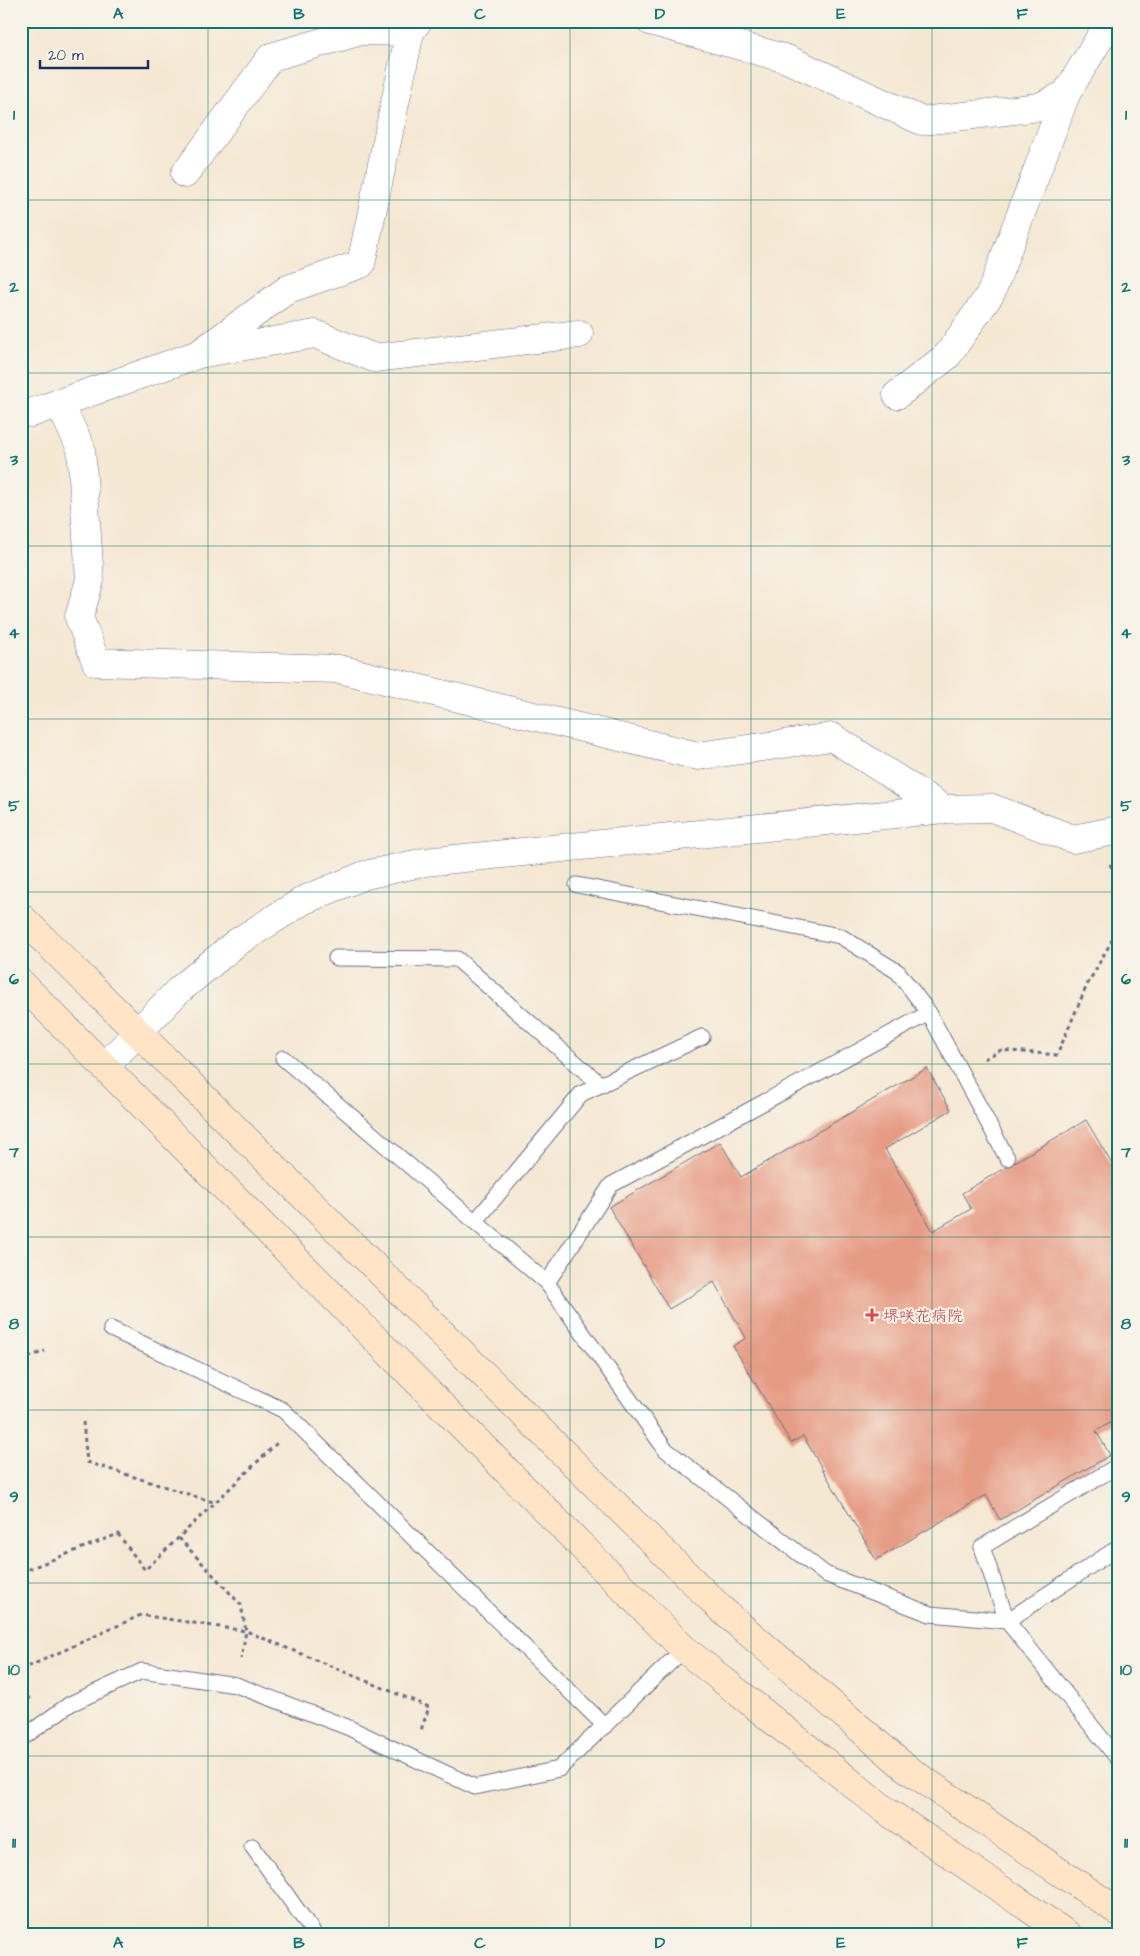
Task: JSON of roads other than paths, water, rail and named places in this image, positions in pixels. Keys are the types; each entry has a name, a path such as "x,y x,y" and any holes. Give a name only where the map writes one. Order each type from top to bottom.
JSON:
{"street":[{"path":"650,21 787,59 922,121 1039,107 1066,94"},
{"path":"897,395 947,356 991,293 1066,94 1110,21"},
{"path":"184,174 271,57 361,30 414,27 361,264 288,289 199,354"},
{"path":"21,411 31,413 199,354 315,334 374,358 579,334"},
{"path":"59,403 81,448 90,580 79,617 96,662 339,669 698,756 832,737 944,809"},
{"path":"105,1066 178,991 236,942 304,900 365,875 425,862 944,809 992,808 1073,839 1116,826"},
{"path":"21,917 722,1610 906,1768 1119,1912"},
{"path":"21,983 684,1649 885,1810 1068,1935"}],"lane":[{"path":"576,885 840,936 898,972 929,1014 1007,1158"},
{"path":"336,958 457,959 601,1085"},
{"path":"547,1283 612,1185 929,1014"},
{"path":"475,1222 581,1094 702,1037"},
{"path":"283,1058 547,1283 665,1449 825,1574 930,1614 1007,1621 1119,1547"},
{"path":"111,1328 283,1410 605,1726"},
{"path":"1119,1465 982,1546 1007,1621 1119,1760"},
{"path":"21,1739 70,1704 142,1671 236,1685 348,1727 475,1787 559,1769 684,1649"},
{"path":"252,1846 313,1932 308,1935"}],"place":[{"name":"堺咲花病院","path":"872,1315"}]}
